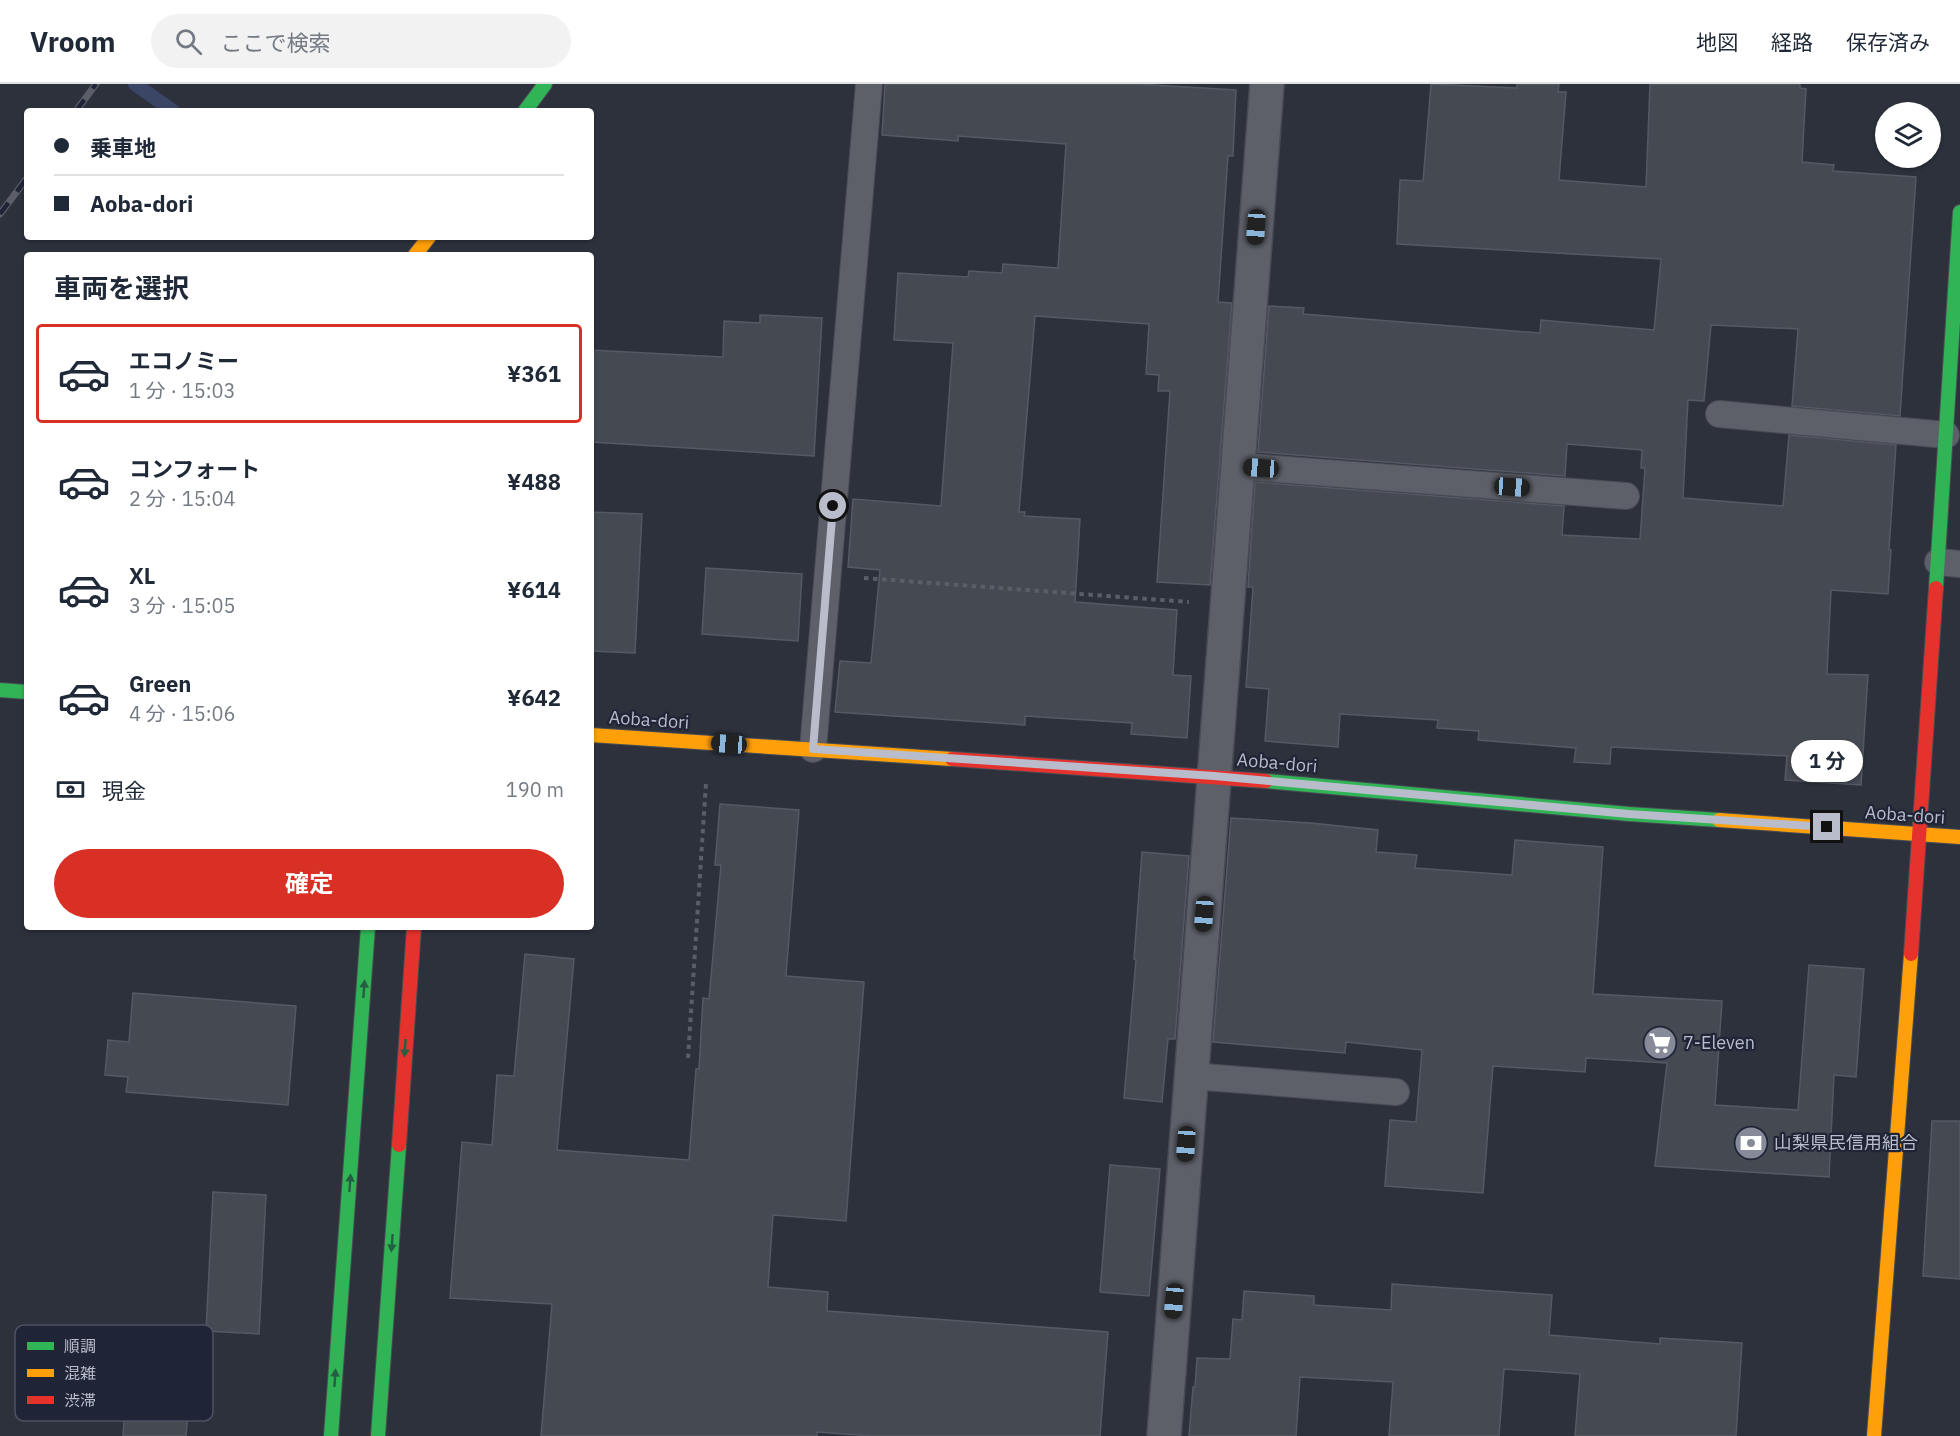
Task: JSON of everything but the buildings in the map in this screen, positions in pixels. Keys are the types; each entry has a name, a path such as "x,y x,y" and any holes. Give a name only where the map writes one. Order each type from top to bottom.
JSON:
{"main road":[{"path":"527,108 545,84"},
{"path":"1874,1436 1920,834 1949,563 1946,435 1958,282 1960,212"},
{"path":"417,252 427,240"},
{"path":"0,690 24,692"},
{"name":"Aoba-dori","path":"594,735 1214,776 1629,814 1960,837"},
{"path":"331,1436 368,930"},
{"path":"378,1436 414,930"}],"street":[{"path":"1164,1436 1267,84"}],"lane":[{"path":"813,749 869,84"},
{"path":"1719,414 1946,435"},
{"path":"1238,466 1626,496"},
{"path":"1191,1076 1396,1092"}],"path":[{"path":"827,576 1228,605"},
{"path":"688,1058 708,742"}],"waterway":[{"path":"135,84 169,108"}],"railway":[{"path":"78,108 96,84"},
{"path":"0,214 24,182"}],"traffic: fast":[{"path":"527,108 545,84"},
{"path":"1936,588 1960,212"},
{"path":"0,690 24,692"},
{"path":"1266,781 1719,820"},
{"path":"331,1436 368,930"},
{"path":"378,1436 399,1145"}],"traffic: slow":[{"path":"417,252 427,240"},
{"path":"594,735 952,759"},
{"path":"1719,820 1960,837"},
{"path":"1874,1436 1911,954"}],"traffic: jam":[{"path":"1911,954 1936,588"},
{"path":"952,759 1266,781"},
{"path":"399,1145 414,930"}],"place":[{"name":"7-Eleven","path":"1660,1043"},
{"name":"山梨県民信用組合","path":"1751,1143"}],"route":[{"path":"833,506 813,749 1214,776 1629,814 1827,827"}]}
